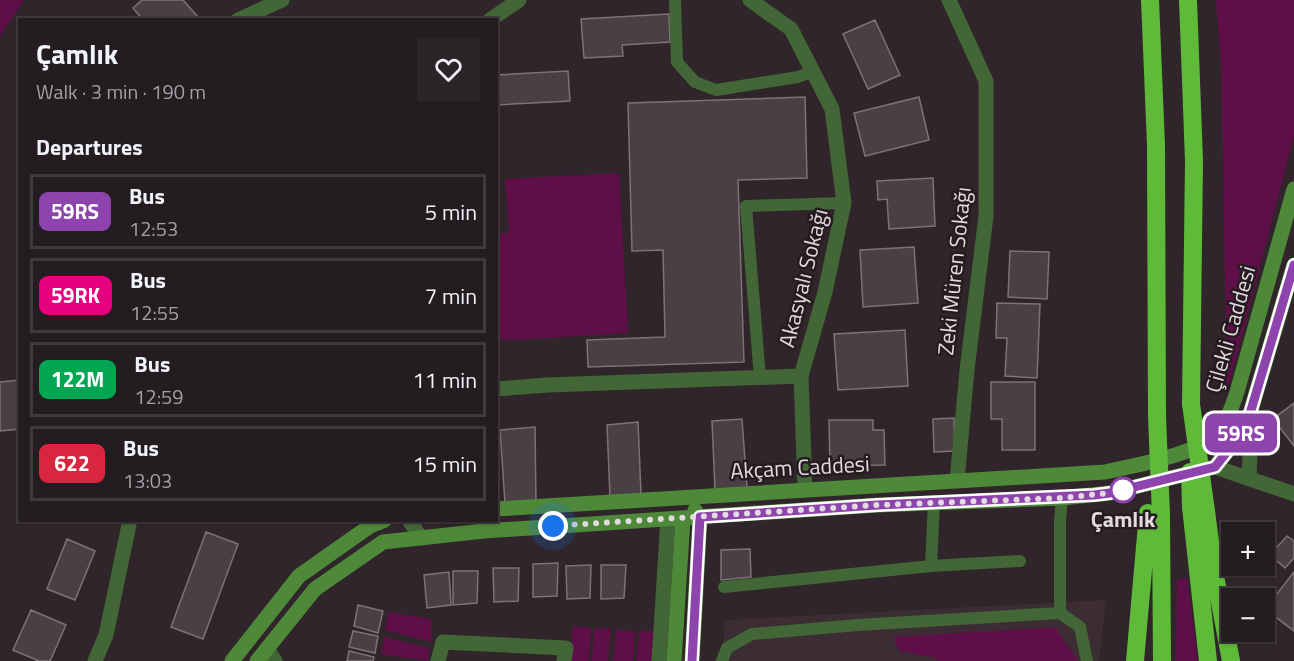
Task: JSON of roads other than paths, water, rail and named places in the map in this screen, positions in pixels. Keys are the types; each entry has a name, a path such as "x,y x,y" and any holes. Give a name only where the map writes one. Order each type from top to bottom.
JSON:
{"highway":[{"path":"1150,0 1156,145 1157,416 1154,514 1162,661"},
{"path":"1188,0 1194,161 1189,438 1198,509 1208,661"},
{"path":"1198,509 1213,565 1231,661"},
{"path":"1135,661 1154,514"}],"main road":[{"name":"Çilekli Caddesi","path":"1105,472 1186,452 1215,436 1229,415 1237,392 1294,189"},
{"name":"Çilekli Caddesi","path":"1215,467 1241,434 1249,417 1294,265"},
{"name":"Akçam Caddesi","path":"676,518 1062,498 1110,493 1215,467"},
{"name":"Akçam Caddesi","path":"498,509 1105,472"},
{"path":"685,497 700,517 692,661"},
{"path":"267,657 315,589 383,542 484,531 676,518 674,661"},
{"path":"232,661 299,576 369,523"}],"street":[{"path":"242,18 282,0"},
{"path":"493,18 519,0"},
{"name":"Akasyalı Sokağı","path":"750,0 791,29 832,109 844,203 825,292 801,376 806,489"},
{"name":"Zeki Müren Sokağı","path":"950,0 986,81 986,216 967,370 957,481"},
{"path":"498,388 801,376"},
{"path":"1249,417 1251,429 1249,479"},
{"path":"1215,467 1294,494"},
{"path":"659,661 676,518"},
{"path":"95,661 106,635 130,522"},
{"path":"410,522 421,538"},
{"path":"438,661 443,642 566,648 564,661"}],"lane":[{"path":"675,0 677,62 695,82 716,90 798,77 813,71"},
{"path":"760,377 746,206 844,203"},
{"path":"1060,613 1062,498"},
{"path":"931,566 934,503"},
{"path":"724,586 931,566 1020,561"},
{"path":"722,661 727,648 752,634 1060,613 1080,627 1087,661"}],"place":[{"name":"Çamlık","path":"1123,490"}]}
